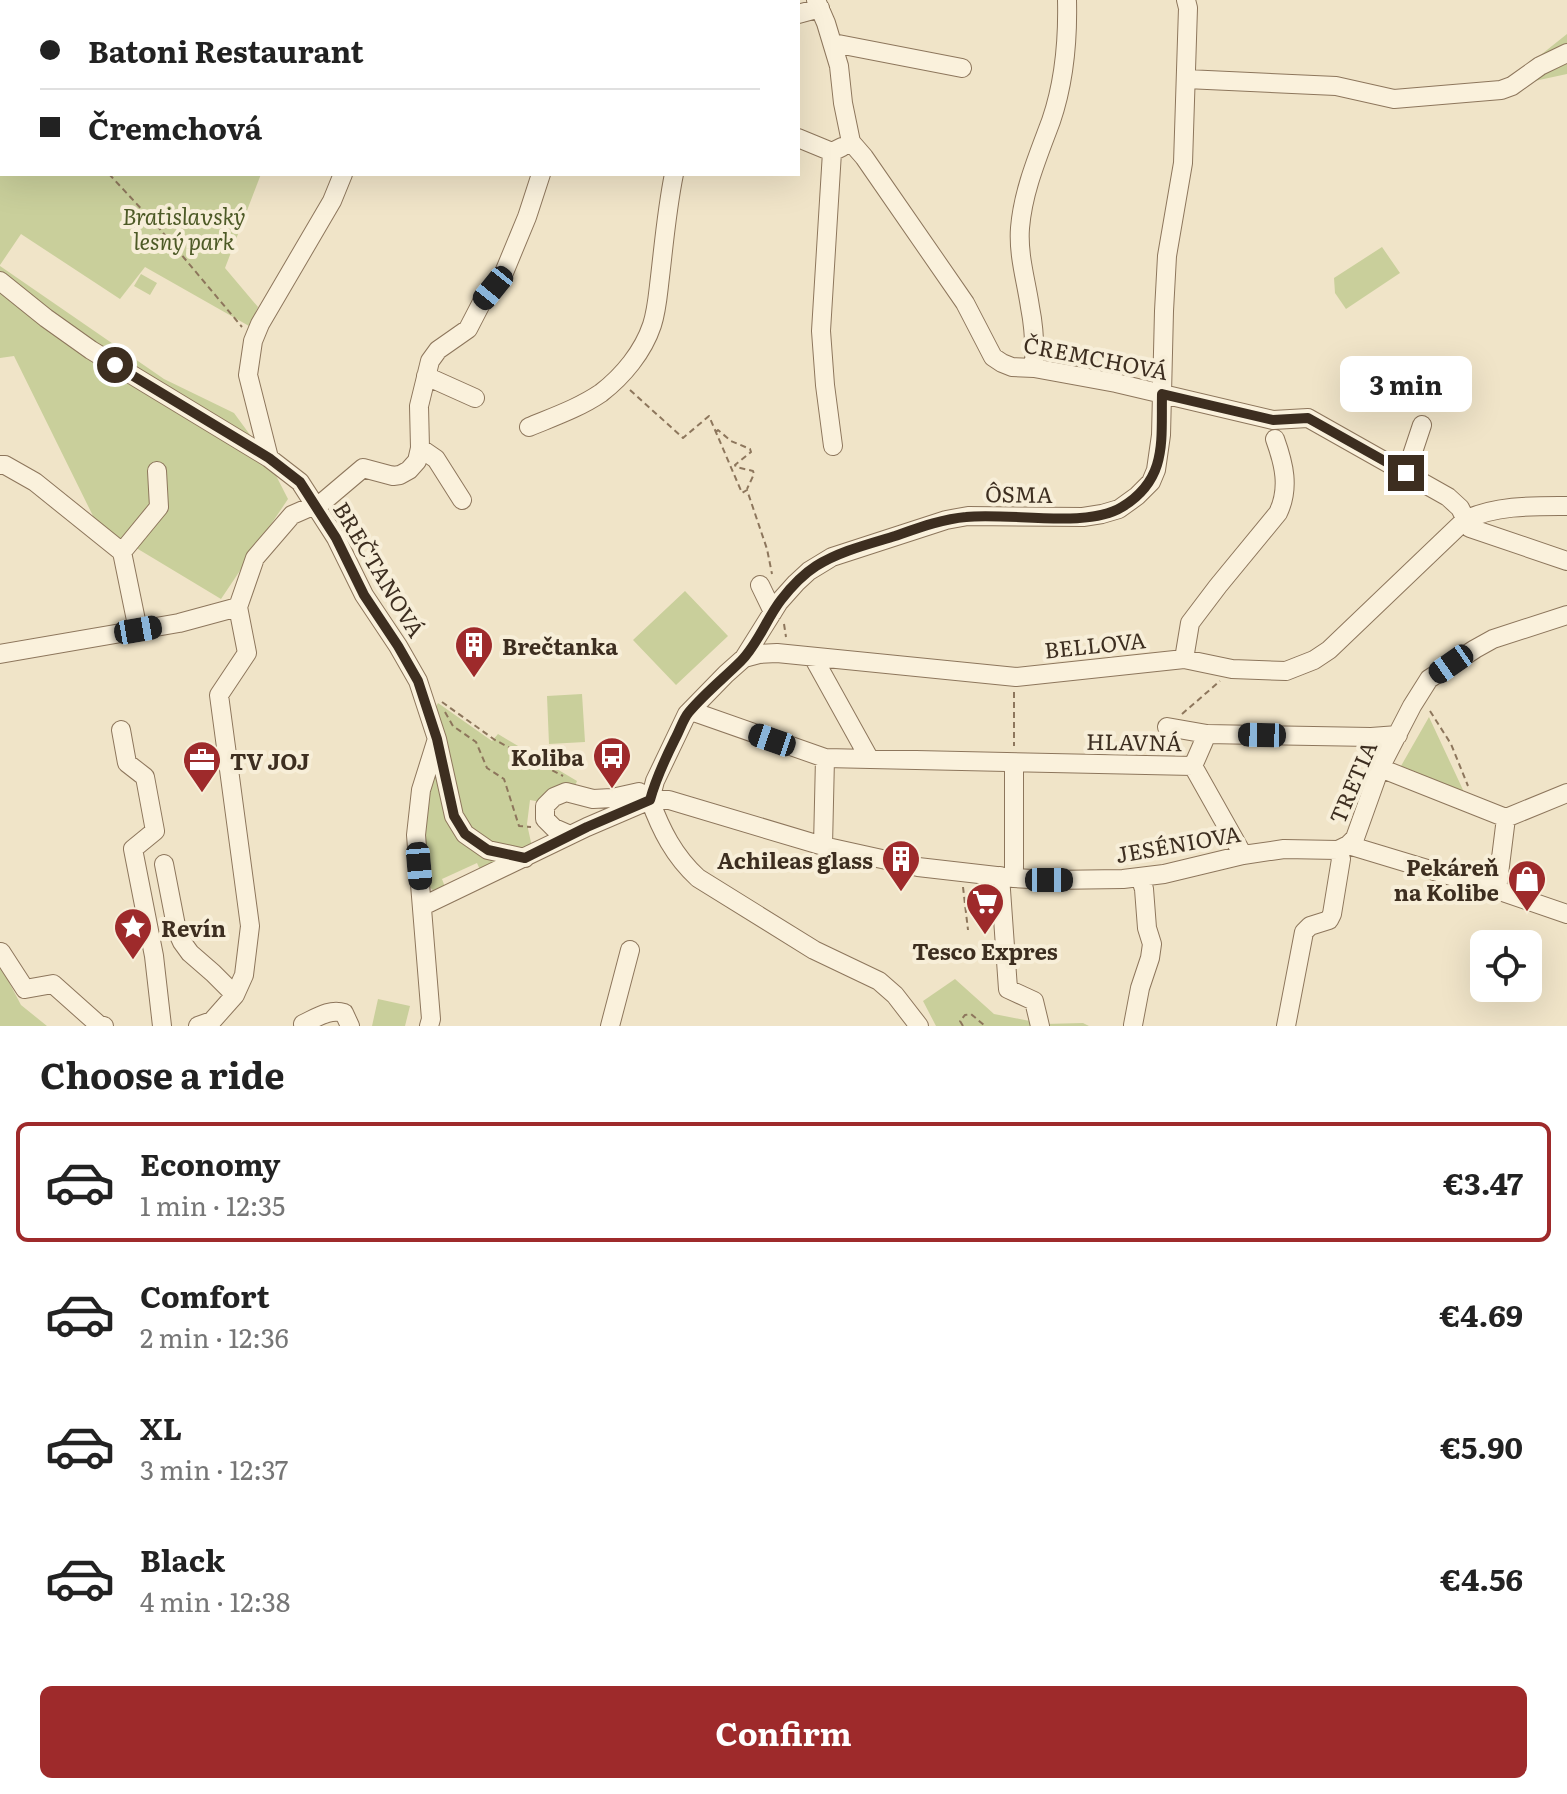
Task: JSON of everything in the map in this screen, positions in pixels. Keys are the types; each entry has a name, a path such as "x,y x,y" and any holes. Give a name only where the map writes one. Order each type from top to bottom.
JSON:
{"street":[{"path":"1034,368 1033,327 1022,268 1020,230 1031,177 1060,89 1066,50 1067,0"},
{"name":"ÔSMA","path":"744,658 776,607 809,571 832,557 946,520 968,516 1083,517 1102,514 1119,509 1151,482 1161,435 1167,256 1183,163 1186,0"},
{"path":"800,13 818,4"},
{"name":"ČREMCHOVÁ","path":"818,4 839,66 851,142 965,303 993,357 1012,367 1116,383 1273,420 1308,418 1448,497 1460,508 1470,528 1567,561"},
{"path":"833,43 962,68"},
{"path":"1186,79 1336,86 1394,99 1501,90 1567,54"},
{"path":"800,139 832,152"},
{"path":"832,152 851,142"},
{"path":"832,152 821,331 833,446"},
{"path":"269,458 248,375 253,341 332,201 342,176"},
{"path":"198,1026 212,1021 235,995 244,975 250,926 219,695 247,653 238,607 255,558 292,515 324,501 363,468 388,476 403,474 414,465 420,448 419,406 430,361 438,350 468,329 483,300 503,275 540,176"},
{"path":"529,427 583,404 617,379 638,353 652,326 674,176"},
{"name":"BREČTANOVÁ","path":"0,281 91,350 269,458 300,482 336,538 364,595 413,672 437,739 454,816 465,834 488,850 525,858"},
{"path":"426,376 475,398"},
{"path":"1406,473 1422,425"},
{"path":"1184,659 1190,623 1282,505 1286,477 1275,439"},
{"path":"420,448 436,459 462,500"},
{"path":"0,465 35,482 122,552 138,630"},
{"path":"122,552 159,507 157,471"},
{"name":"BELLOVA","path":"744,658 768,653 789,654 1014,677 1184,659 1232,669 1286,671 1314,660 1329,650 1465,520 1480,513 1531,506 1567,506"},
{"path":"760,585 776,607"},
{"path":"0,654 179,623 238,607"},
{"path":"1398,735 1429,679 1440,671 1493,639 1567,615"},
{"path":"813,657 869,758"},
{"path":"744,658 687,714 655,781 650,800 672,849 698,878 814,950 879,981 907,1008 919,1026"},
{"name":"HLAVNÁ","path":"687,714 694,712 825,758 1193,766 1207,734 1398,735"},
{"path":"1167,727 1207,734"},
{"path":"121,730 127,763 145,777 155,831 133,849 154,956 162,1026"},
{"name":"TRETIA","path":"1343,848 1355,838 1380,768 1398,735"},
{"path":"429,1026 431,1019 416,835 421,790 437,739"},
{"path":"823,846 825,758"},
{"path":"1014,763 1007,877 1008,989 1034,1001 1040,1026"},
{"path":"1193,766 1243,855"},
{"path":"1380,768 1506,818 1561,795 1567,815"},
{"path":"570,835 554,828 545,819 545,806 554,797 566,792 593,799 596,823"},
{"name":"JESÉNIOVA","path":"593,799 639,792 650,800 669,800 823,846 918,867 1007,877 1101,880 1140,877 1284,849 1343,848 1497,890 1567,914"},
{"path":"423,906 650,800"},
{"path":"1497,890 1506,818"},
{"path":"1286,1026 1304,932 1310,926 1329,920 1332,914 1343,848"},
{"path":"164,864 182,942 235,995"},
{"path":"1133,1025 1152,944 1140,877"},
{"path":"610,1026 630,950"},
{"path":"1,952 25,989 53,984 99,1025 104,1026"},
{"path":"303,1024 338,1011 344,1013 350,1026"}],"path":[{"path":"111,176 159,228 253,341"},
{"path":"617,379 683,438 709,416 742,493 747,490 753,471 733,467"},
{"path":"716,432 718,430 731,441 750,449 751,452 733,467"},
{"path":"747,490 767,549 772,577 760,585"},
{"path":"776,607 789,654"},
{"path":"1167,727 1232,669"},
{"path":"1014,677 1014,763"},
{"path":"538,827 519,826 504,779 487,768 476,742 453,726 438,699 495,740 565,777"},
{"path":"1434,715 1451,744 1476,806"},
{"path":"963,885 968,930"},
{"path":"963,1026 960,1021 971,1014 985,1026"}],"green space":[{"path":"1567,34 1567,74 1498,89"},
{"name":"Bratislavský lesný park","path":"0,176 260,176 225,268 258,307 249,326 145,267 120,299 21,234 0,265"},
{"path":"1382,247 1400,273 1346,309 1335,293 1334,278"},
{"path":"0,266 164,379 234,413 267,458 288,499 221,599 95,520 14,356 0,358"},
{"path":"141,274 157,283 150,295 134,286"},
{"path":"685,591 728,636 676,685 633,640"},
{"path":"582,694 585,742 549,744 547,696"},
{"path":"438,703 492,741 498,734 577,781 575,786 541,802 530,800 527,824 532,847 503,848 474,833 460,814 435,708"},
{"path":"1429,717 1464,792 1401,766"},
{"path":"434,753 444,801 498,863 481,872 477,863 442,879 445,887 433,890 428,886 421,856"},
{"path":"0,965 21,1005 47,1026 0,1026"},
{"path":"955,979 994,1014 1045,1024 1083,1023 1089,1026 936,1026 923,1001"},
{"path":"378,999 410,1006 405,1026 372,1026"}],"place":[{"name":"Brečtanka","path":"474,679"},
{"name":"Koliba","path":"612,790"},
{"name":"TV JOJ","path":"202,794"},
{"name":"Achileas glass","path":"901,893"},
{"name":"Pekáreň na Kolibe","path":"1527,913"},
{"name":"Tesco Expres","path":"985,936"},
{"name":"Revín","path":"133,961"}],"route":[{"path":"115,365 269,458 300,482 336,538 364,595 418,681 437,739 454,816 465,834 488,850 525,858 650,800 655,781 687,714 744,658 779,602 818,565 845,552 946,520 968,516 1083,517 1119,509 1137,496 1151,482 1156,470 1162,394 1273,420 1308,418 1406,473"}]}
